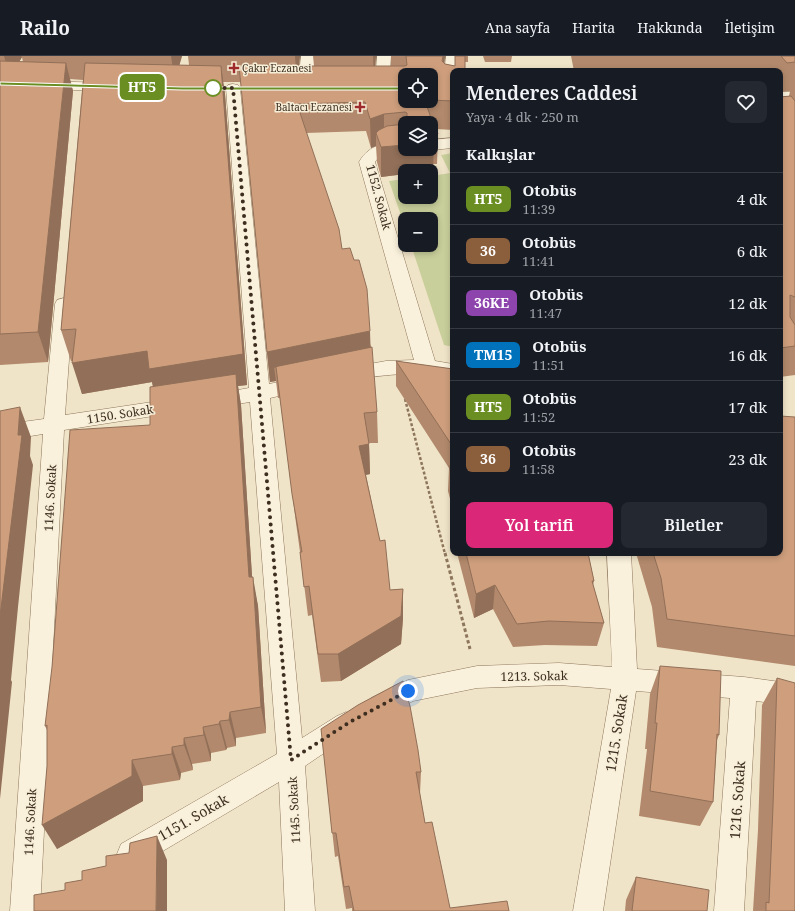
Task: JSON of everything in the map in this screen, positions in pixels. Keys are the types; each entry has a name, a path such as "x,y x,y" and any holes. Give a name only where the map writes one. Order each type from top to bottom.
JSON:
{"street":[{"path":"305,88 308,56"},
{"path":"382,88 384,56"},
{"path":"450,68 453,56"},
{"path":"16,84 24,70"},
{"path":"446,89 450,70"},
{"path":"0,84 129,87"},
{"path":"81,110 82,86"},
{"name":"1145. Sokak","path":"234,88 291,760 300,911"},
{"path":"289,88 320,88"},
{"path":"367,88 398,88"},
{"path":"783,96 795,96"},
{"path":"438,145 450,144"},
{"name":"1152. Sokak","path":"398,148 383,149 370,155 367,162 426,366"},
{"name":"1146. Sokak","path":"25,911 54,425 66,283"},
{"name":"1150. Sokak","path":"0,433 259,393 382,367 426,366 450,370"},
{"name":"1215. Sokak","path":"588,911 625,680 619,556"},
{"name":"1213. Sokak","path":"291,760 350,722 408,691 477,677 559,674 744,688 795,695"},
{"name":"1216. Sokak","path":"729,911 744,688"},
{"name":"1151. Sokak","path":"108,867 291,760"}],"path":[{"path":"396,366 477,677"}],"green space":[{"path":"450,154 450,173 441,155"},
{"path":"450,173 450,346 444,345 413,252 438,252 438,212 400,212 389,181 398,180 398,204 438,204 438,175"}],"building":[{"path":"406,56 443,56 442,61 445,64 455,66 455,56 465,56 465,68 450,68 450,101 438,100 438,68 398,68 398,108 428,108 430,116 407,116 407,113 405,112 384,114 370,119 365,102 297,104 339,229 342,249 350,248 354,260 359,260 367,289 370,331 267,352 239,66 407,65"},
{"path":"781,56 795,56 795,62 787,63"},
{"path":"0,61 66,63 38,332 0,334"},
{"path":"85,63 221,66 243,354 149,369 147,351 72,363 76,329 61,330"},
{"path":"791,96 795,101 795,297 790,295 790,317 795,325 795,346 783,348 783,97"},
{"path":"398,125 398,146 381,147 376,133 387,126"},
{"path":"372,347 377,412 364,413 369,444 359,446 380,541 385,540 390,590 403,589 401,616 338,654 318,654 309,586 304,587 300,552 302,552 292,494 276,367 274,367"},
{"path":"396,361 450,369 450,442"},
{"path":"236,374 249,577 253,577 261,707 230,712 229,720 220,721 219,724 203,727 204,735 184,738 184,745 172,747 172,754 132,760 132,776 42,825 47,766 47,725 45,726 52,667 70,430 150,425 150,387"},
{"path":"20,407 18,435 22,435 0,616 0,411"},
{"path":"783,416 795,417 795,636 667,619 661,578 654,556 783,556"},
{"path":"467,556 589,556 594,581 592,581 604,623 549,621 517,624 495,585 476,594"},
{"path":"660,666 721,671 719,735 717,734 713,802 650,791 657,723 655,723"},
{"path":"777,678 795,683 795,911 766,911 766,902 769,903"},
{"path":"403,681 410,706 418,750 421,772 416,772 425,823 432,822 450,908 507,901 509,911 354,911 349,886 344,887 336,833 332,833 321,729 358,705"},
{"path":"157,836 156,911 34,911 34,895 65,890 65,883 82,880 82,871 106,866 106,856 129,853 130,843"},
{"path":"636,877 709,890 707,911 632,911"}],"bus line":[{"name":"HT5","path":"0,84 182,88 398,89"}],"place":[{"name":"Çakır Eczanesi","path":"234,68"},
{"name":"Baltacı Eczanesi","path":"360,107"}],"route":[{"path":"213,88 208,88 233,88 291,760 350,722 408,691"}]}
